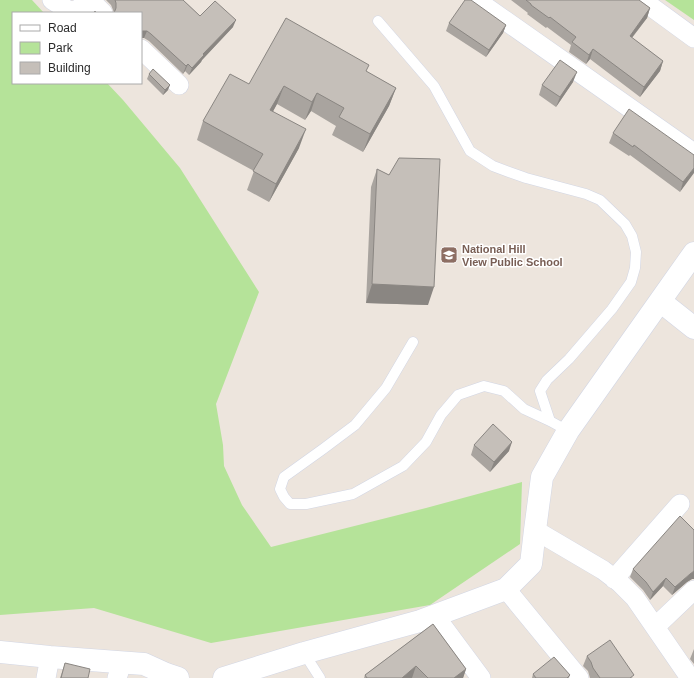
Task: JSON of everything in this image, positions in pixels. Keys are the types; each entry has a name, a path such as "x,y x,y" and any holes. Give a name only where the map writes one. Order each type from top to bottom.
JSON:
{"street":[{"path":"55,1 71,12 78,9 90,0 102,12"},
{"path":"476,0 694,153"},
{"path":"642,0 694,38"},
{"path":"142,50 179,85"},
{"path":"224,678 304,653 420,621 506,589 531,564 534,530 542,477 559,426 660,301 694,253"},
{"path":"660,301 694,328"},
{"path":"614,579 680,504"},
{"path":"534,530 603,570 620,583 635,598 690,678"},
{"path":"506,589 578,678"},
{"path":"655,627 694,590"},
{"path":"435,616 481,678"},
{"path":"0,652 48,668 119,670 144,664 178,678"}],"lane":[{"path":"378,22 434,86 470,151 493,166 526,178 586,194 600,200 625,224 632,236 636,252 635,268 631,282 612,309 569,359 547,380 540,391 559,426"},
{"path":"413,342 386,388 355,425 284,477 280,488 290,504 306,504 354,494 403,466 426,442 441,415 458,395 484,386 504,391 524,409 559,426"},
{"path":"304,653 320,678"}],"green space":[{"path":"0,0 32,0 43,12 12,12 12,84 108,84 180,168 259,292 216,404 223,445 224,466 242,505 271,547 522,482 520,544 430,605 211,643 94,608 0,615"},
{"path":"665,0 694,0 694,20"}],"building":[{"path":"115,0 183,0 200,16 215,1 236,20 203,54 204,55 192,68 188,64 186,66 147,31 142,31 142,12 114,12"},
{"path":"465,0 471,0 506,25 489,50 449,23"},
{"path":"526,0 639,0 650,8 630,36 663,61 644,87 593,49 589,55 572,42 576,37"},
{"path":"286,18 369,65 366,71 396,88 370,134 339,117 344,108 317,93 312,102 284,86 270,110 306,129 276,184 253,171 263,154 203,121 230,74 249,84"},
{"path":"560,60 577,72 560,97 542,85"},
{"path":"153,69 170,85 165,90 149,74"},
{"path":"629,109 694,155 694,168 683,182 634,145 633,147 613,133"},
{"path":"399,158 440,159 434,287 372,284 377,169 389,175"},
{"path":"493,424 512,442 494,462 474,445"},
{"path":"680,516 694,530 694,571 675,587 666,578 653,592 646,582 633,569"},
{"path":"433,624 466,669 454,678 428,678 416,666 402,678 367,678 365,675"},
{"path":"610,640 634,675 630,678 600,678 593,668 587,656"},
{"path":"554,657 570,675 567,678 536,678 533,674"},
{"path":"65,663 90,669 88,678 61,678"}],"place":[{"name":"National Hill View Public School","path":"449,255"}]}
